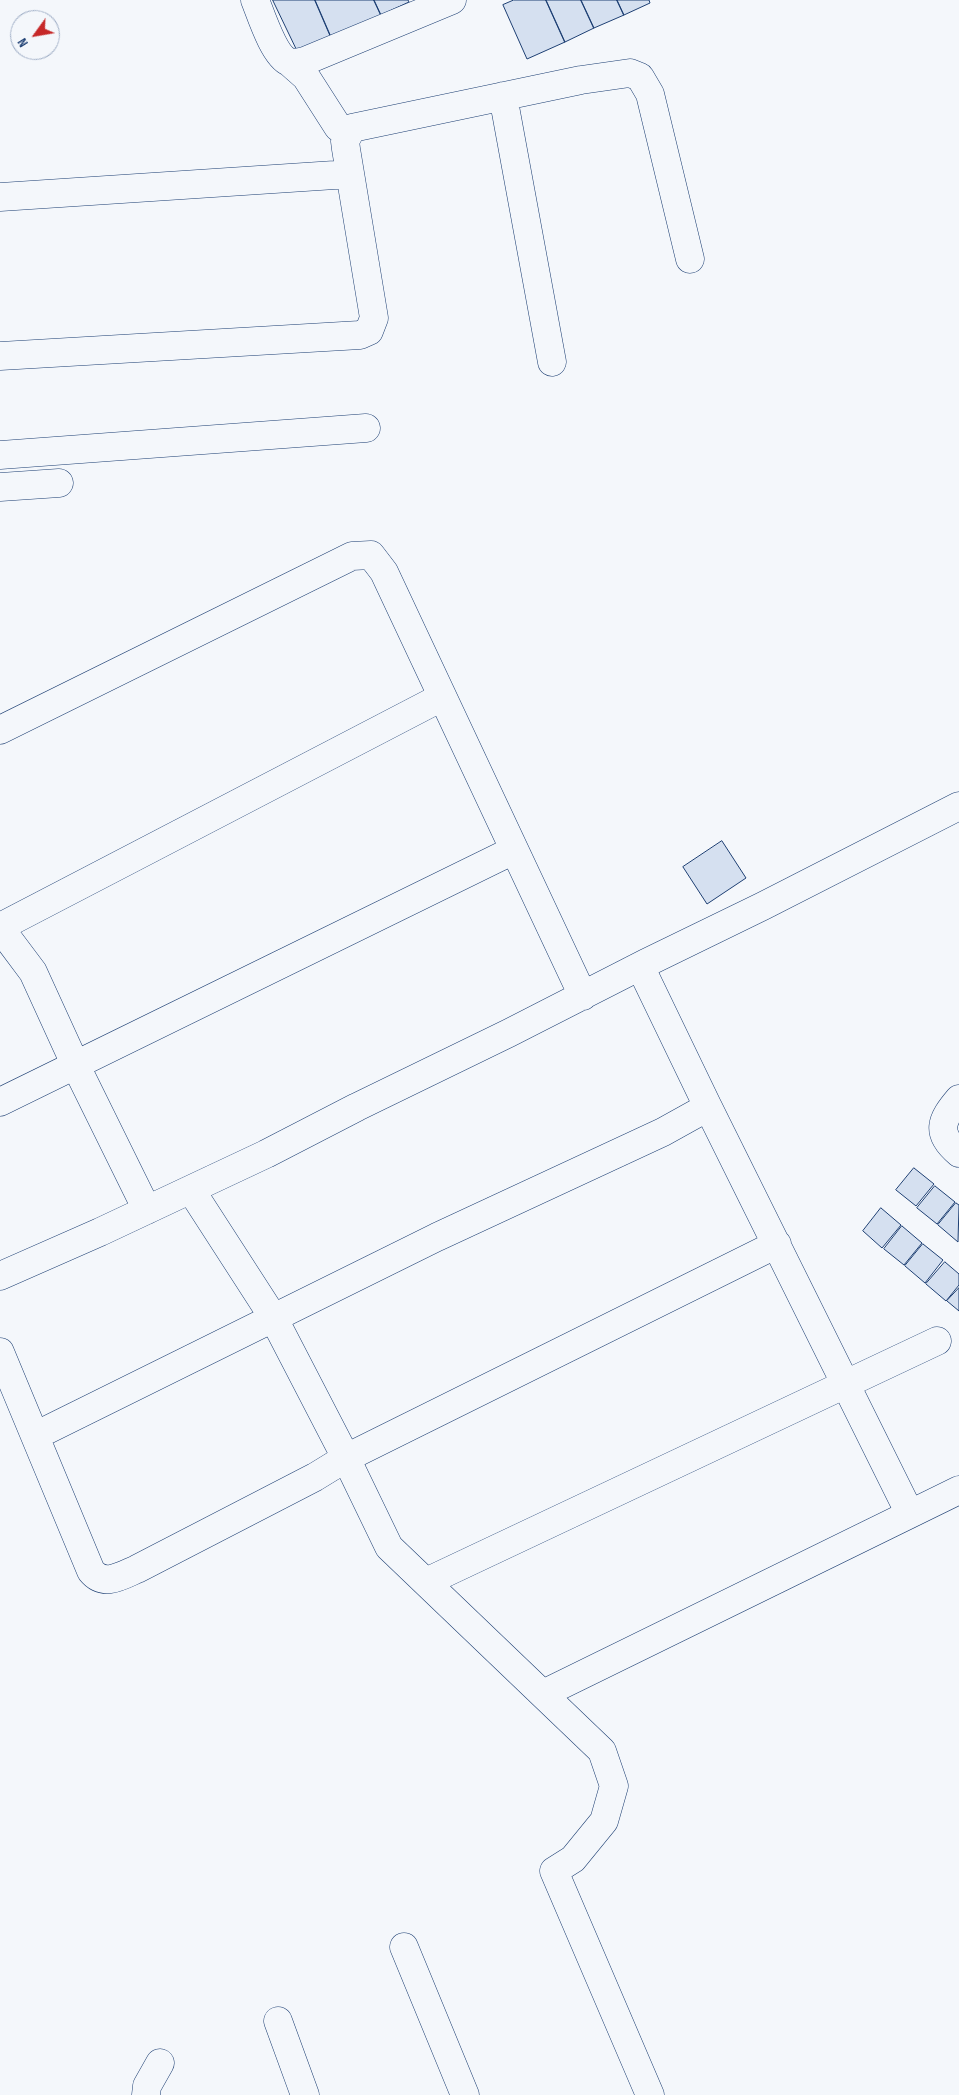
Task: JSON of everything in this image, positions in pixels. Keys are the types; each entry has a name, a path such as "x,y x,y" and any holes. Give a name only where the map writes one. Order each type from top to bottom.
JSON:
{"street":[{"path":"255,0 278,51 284,59 306,77 338,127 348,134"},
{"path":"289,62 305,61 452,0"},
{"path":"0,356 360,335 369,331 374,318 346,149 348,134 357,126 581,80 630,72 640,77 648,89 660,127 690,259"},
{"path":"503,96 552,362"},
{"path":"0,198 350,174"},
{"path":"0,455 366,428"},
{"path":"0,487 59,483"},
{"path":"0,730 344,560 363,554 371,555 384,572 583,996"},
{"path":"147,1210 75,1064 33,972 0,927 442,697"},
{"path":"0,1276 266,1154 959,806"},
{"path":"0,1102 514,850"},
{"path":"640,966 910,1514"},
{"path":"959,1099 946,1114 943,1124 947,1141 959,1153"},
{"path":"35,1436 273,1317 437,1237 662,1132 708,1107"},
{"path":"191,1190 273,1317 346,1458 389,1547 602,1751 614,1786 604,1821 573,1859 554,1872 650,2095"},
{"path":"0,1352 91,1571 99,1579 105,1580 117,1578 137,1568 316,1477 346,1458 777,1244"},
{"path":"426,1582 937,1341"},
{"path":"543,1694 959,1490"},
{"path":"404,1947 465,2095"},
{"path":"278,2021 305,2095"},
{"path":"146,2095 147,2086 160,2063"}],"building":[{"path":"273,0 315,0 331,37 298,52"},
{"path":"315,0 374,0 381,15 331,37"},
{"path":"374,0 408,0 409,2 381,15"},
{"path":"514,0 546,0 565,42 527,59 503,5"},
{"path":"546,0 581,0 594,28 565,42"},
{"path":"581,0 617,0 624,15 594,28"},
{"path":"617,0 649,0 650,3 624,15"},
{"path":"722,841 746,878 707,904 683,867"},
{"path":"914,1168 934,1184 916,1206 896,1190"},
{"path":"935,1186 955,1202 937,1224 917,1208"},
{"path":"956,1203 959,1205 958,1242 938,1225"},
{"path":"881,1208 901,1225 882,1248 863,1231"},
{"path":"902,1226 922,1243 904,1265 884,1249"},
{"path":"923,1244 943,1260 925,1283 905,1266"},
{"path":"945,1262 959,1274 959,1285 946,1301 926,1284"},
{"path":"959,1288 959,1311 947,1301"}]}
